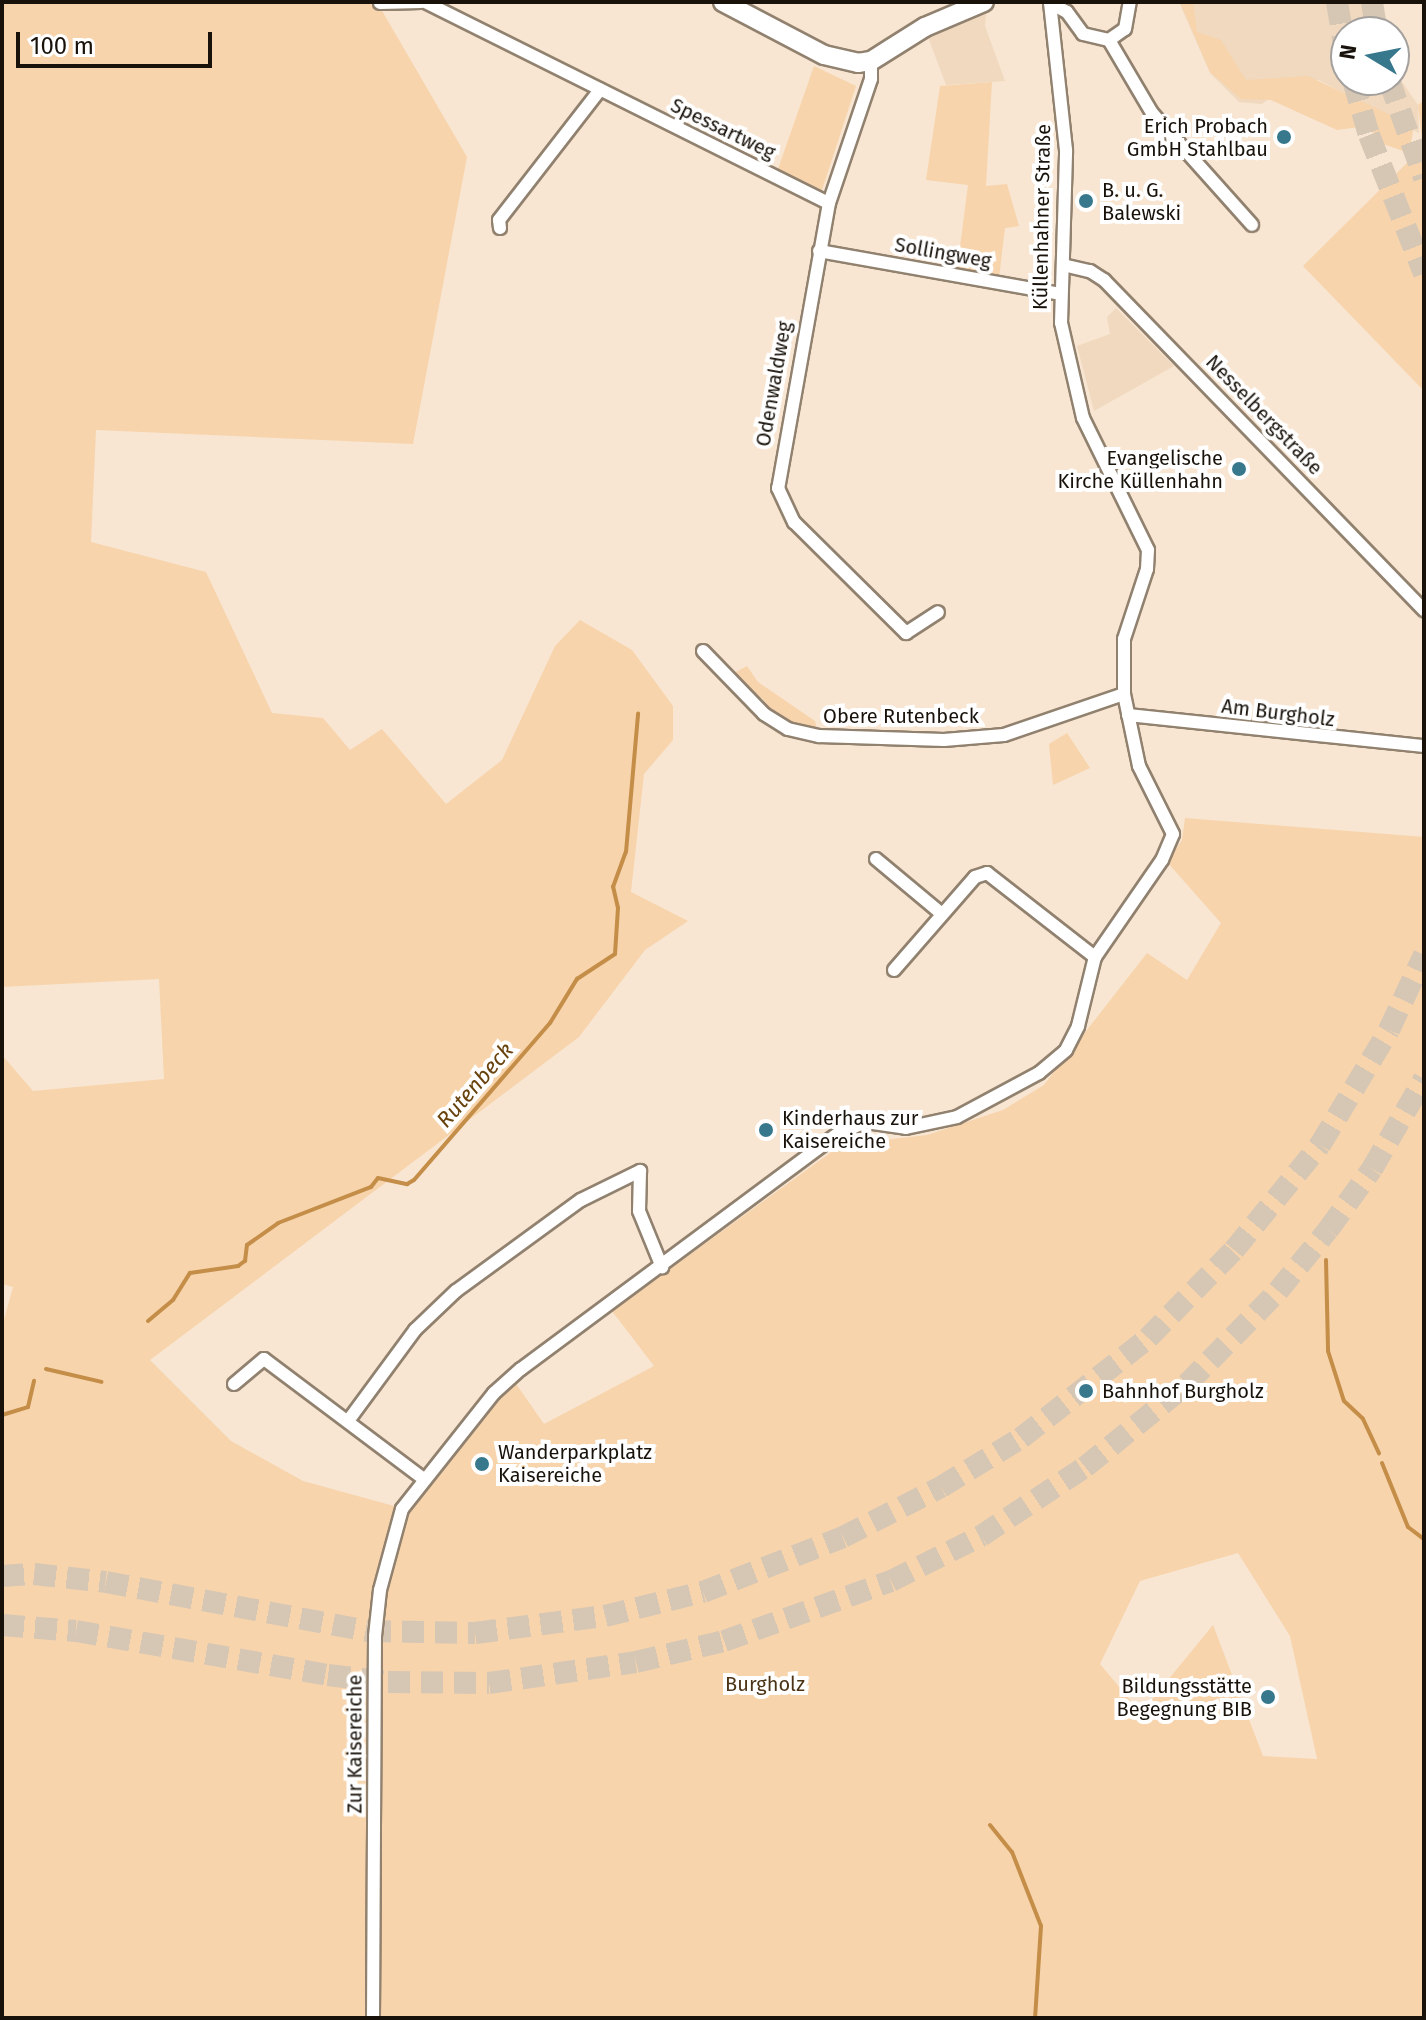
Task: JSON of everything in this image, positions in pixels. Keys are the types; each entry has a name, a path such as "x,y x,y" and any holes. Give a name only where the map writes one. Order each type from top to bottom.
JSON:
{"street":[{"name":"Spessartweg","path":"380,3 423,2 829,203"},
{"path":"723,2 843,62 871,61 925,27 984,2"},
{"path":"1050,2 1067,12 1083,34 1109,40 1152,113 1252,225"},
{"name":"Küllenhahner Straße","path":"1050,2 1066,150 1060,294 1065,351 1080,407 1148,550 1147,569 1124,639 1124,694 1139,766 1173,834"},
{"path":"1109,40 1125,29 1130,2"},
{"name":"Odenwaldweg","path":"871,61 871,79 829,203 819,251 781,456 782,502 814,543 906,633 938,612"},
{"path":"500,228 499,220 600,90"},
{"name":"Sollingweg","path":"819,251 1060,294"},
{"name":"Nesselbergstraße","path":"1063,265 1090,271 1104,280 1424,610"},
{"name":"Obere Rutenbeck","path":"703,651 764,714 788,729 819,736 944,740 1004,735 1124,694"},
{"name":"Am Burgholz","path":"1128,715 1424,746"},
{"name":"Zur Kaisereiche","path":"373,2018 375,1636 402,1509 503,1385 839,1133 866,1122 906,1128 933,1124 991,1100 1039,1073 1066,1050 1078,1026 1095,957 1162,860 1173,834"},
{"path":"876,859 942,914"},
{"path":"894,970 975,877 987,873 1095,957"},
{"path":"348,1421 415,1330 456,1291 581,1200 640,1171 639,1211 662,1267"},
{"path":"234,1384 264,1359 425,1480"}],"shaded area":[{"path":"1179,2 1374,2 1371,16 1330,16 1330,86 1319,80 1292,81 1262,104 1239,102 1210,73"},
{"path":"986,14 985,26 1005,81 946,85 928,37"},
{"path":"1410,93 1418,105 1419,133 1349,96 1410,96"},
{"path":"1116,308 1174,366 1094,411 1077,346 1110,334 1107,317"}],"green space":[{"name":"Burgholz","path":"2,2 369,2 381,9 467,157 413,444 96,430 91,542 206,572 272,713 323,718 350,750 382,729 446,804 502,760 555,646 580,620 632,650 673,706 673,740 644,774 631,892 688,921 645,950 579,1037 150,1360 231,1441 303,1481 394,1506 405,1518 514,1381 544,1424 654,1366 612,1311 841,1145 927,1135 1003,1110 1044,1085 1147,953 1187,980 1221,923 1167,862 1182,840 1185,818 1424,837 1424,2018 2,2018 2,1327 13,1287 2,1284 2,1055 33,1091 164,1079 159,979 2,987","holes":["1238,1553 1290,1636 1317,1759 1263,1756 1213,1625 1141,1713 1100,1664 1140,1581"]},
{"path":"1180,2 1193,2 1197,32 1221,40 1246,80 1308,76 1330,86 1330,96 1350,96 1414,126 1409,153 1383,144 1367,126 1337,130 1271,100 1241,99 1210,72"},
{"path":"814,66 856,86 822,190 778,169"},
{"path":"992,82 986,186 1007,184 1019,226 1005,228 999,278 957,270 968,185 926,180 940,86"},
{"path":"1424,100 1424,391 1303,266 1423,147 1418,105"},
{"path":"747,666 758,682 815,721 817,729 804,731 778,719 762,698 753,702 732,674"},
{"path":"1067,733 1090,768 1053,785 1049,744"}],"waterway":[{"name":"Rutenbeck","path":"148,1321 173,1300 190,1273 238,1266 245,1261 247,1245 278,1223 371,1187 378,1178 407,1184 414,1180 550,1023 577,979 615,954 618,908 613,887 626,852 638,714"},
{"path":"1326,1260 1328,1351 1344,1401 1363,1419 1379,1454"},
{"name":"Rutenbeck","path":"46,1369 102,1382"},
{"name":"Rutenbeck","path":"2,1415 28,1407 34,1381"},
{"path":"1382,1463 1408,1527 1424,1539"},
{"path":"990,1825 1012,1852 1041,1926 1035,2018"}],"tunnel":[{"path":"1337,2 1339,16"},
{"path":"1372,2 1374,16"},
{"path":"1358,96 1369,135 1424,273"},
{"path":"1395,96 1424,178"},
{"path":"2,1576 34,1574 106,1582 369,1631 475,1633 605,1616 703,1592 843,1537 941,1487 1021,1438 1148,1338 1234,1250 1320,1145 1389,1030 1424,955"},
{"path":"2,1625 76,1631 328,1675 388,1682 489,1683 636,1662 724,1641 891,1581 981,1536 1085,1467 1187,1384 1278,1291 1328,1230 1372,1169 1424,1079"}],"place":[{"name":"Erich Probach GmbH Stahlbau","path":"1284,137"},
{"name":"B. u. G. Balewski","path":"1086,201"},
{"name":"Evangelische Kirche Küllenhahn","path":"1239,469"},
{"name":"Kinderhaus zur Kaisereiche","path":"766,1130"},
{"name":"Bahnhof Burgholz","path":"1086,1391"},
{"name":"Wanderparkplatz Kaisereiche","path":"482,1464"},
{"name":"Bildungsstätte Begegnung BIB","path":"1268,1697"}]}
